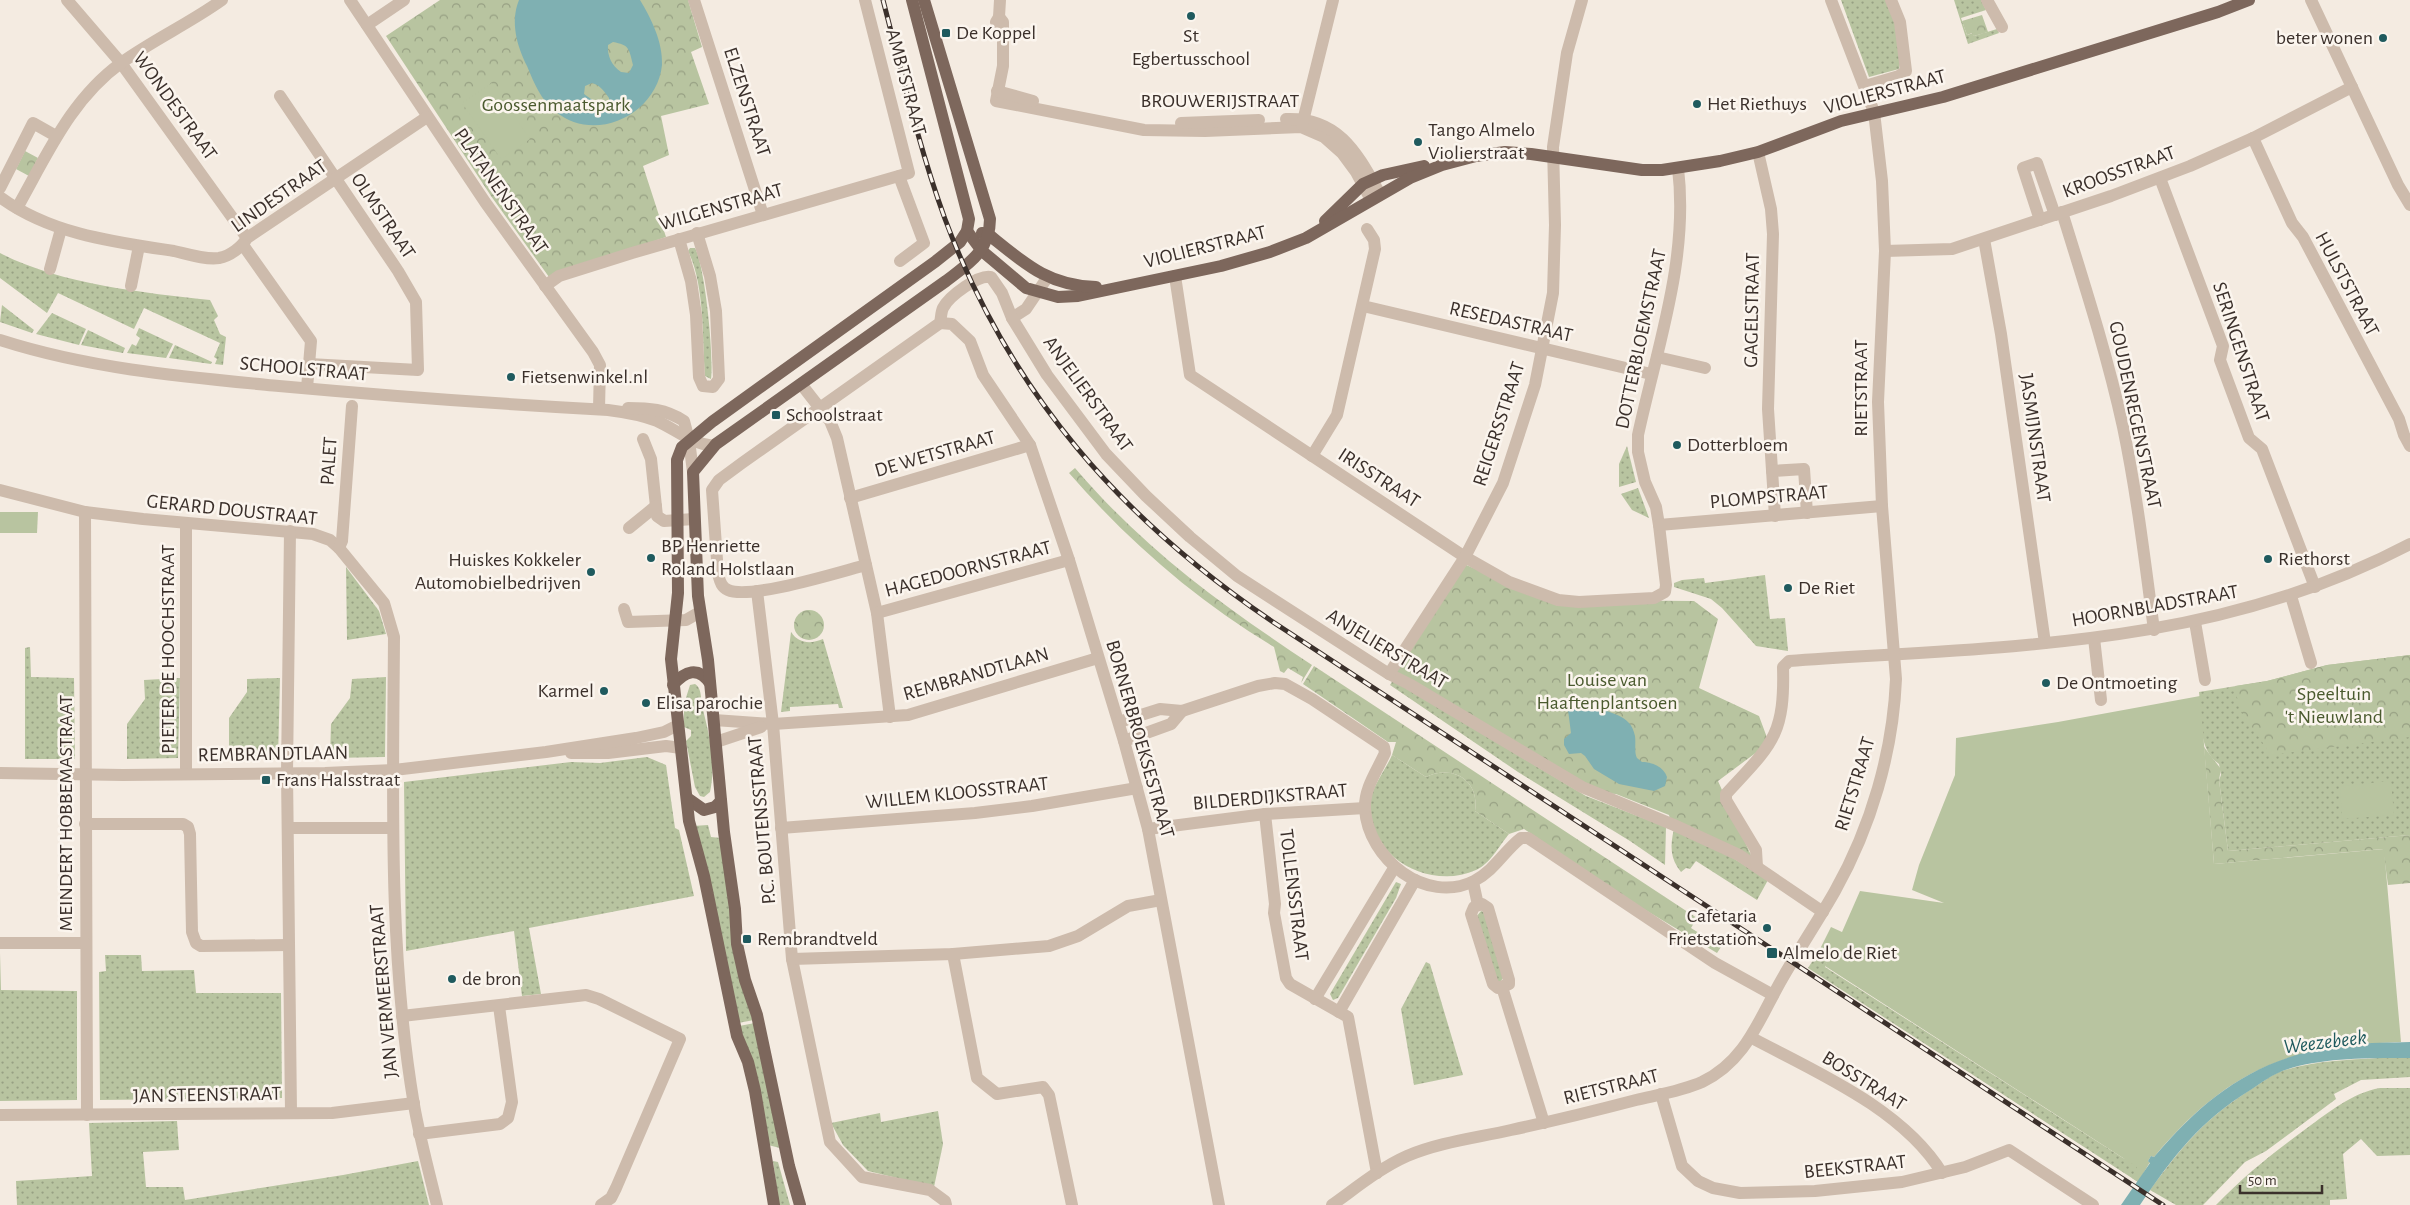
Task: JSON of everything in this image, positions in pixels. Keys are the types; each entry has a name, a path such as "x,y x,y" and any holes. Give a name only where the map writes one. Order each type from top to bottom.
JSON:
{"main road":[{"path":"774,1205 755,1091 748,1062 738,1036 704,876 692,836 687,798 671,659 678,593 677,460 682,447 689,440 810,350 936,261 963,236 968,209 912,0"},
{"path":"800,1205 789,1166 757,1015 745,980 737,944 735,909 721,801 706,642 700,612 692,472 714,446 946,281 982,250 988,234 990,219 924,0"},
{"name":"VIOLIERSTRAAT","path":"1306,238 1367,182 1383,175 1434,163 1505,152 1642,170 1678,168 1720,161 1758,152 1819,128 1874,112 1943,98 2218,12 2249,0"},
{"name":"VIOLIERSTRAAT","path":"963,236 1026,288 1058,297 1078,296 1175,276 1270,252 1306,238 1375,197 1427,171 1465,158"},
{"name":"VIOLIERSTRAAT","path":"963,236 988,234 1047,278 1082,287 1112,288"},
{"path":"673,685 684,674 694,672 703,674 710,683"},
{"path":"687,798 704,810 714,807 721,801"}],"street":[{"name":"WONDESTRAAT","path":"68,0 120,63 245,242 311,341 308,388"},
{"path":"18,208 56,136 76,106 120,63 222,0"},
{"name":"PLATANENSTRAAT","path":"350,0 427,117 597,358 603,409"},
{"path":"368,25 404,0"},
{"name":"ELZENSTRAAT","path":"694,0 763,215"},
{"name":"AMBTSTRAAT","path":"865,0 904,174 924,243 900,261"},
{"name":"BROUWERIJSTRAAT","path":"1000,0 999,17 1003,22 1003,66 998,91 1144,130 1205,131 1302,123 1323,124 1342,137 1375,197"},
{"path":"1302,123 1332,0"},
{"name":"REIGERSSTRAAT","path":"1389,674 1465,557 1503,482 1535,385 1553,293 1553,147 1567,53 1582,0"},
{"name":"RIETSTRAAT","path":"1332,1205 1377,1173 1406,1156 1450,1142 1544,1123 1661,1094 1700,1083 1720,1073 1752,1038 1773,995 1836,889 1872,806 1887,751 1895,707 1894,654 1882,506 1878,402 1885,251 1882,181 1874,112 1831,0"},
{"path":"1865,86 1899,76 1906,70 1900,22 1891,0"},
{"path":"1987,0 2002,27"},
{"path":"2311,0 2398,185 2410,205"},
{"name":"KROOSSTRAAT","path":"1885,251 1943,250 1984,239 2160,178 2253,138 2352,87"},
{"name":"OLMSTRAAT","path":"280,96 398,271 416,302 418,370"},
{"name":"LINDESTRAAT","path":"0,197 32,217 61,229 139,246 217,258 245,242 335,178 427,117"},
{"path":"0,188 33,123 56,136"},
{"name":"HULSTSTRAAT","path":"2253,138 2292,224 2303,237 2399,419 2410,446"},
{"name":"GAGELSTRAAT","path":"1758,152 1771,209 1768,409 1775,516"},
{"name":"GOUDENREGENSTRAAT","path":"2040,220 2023,168 2037,163 2087,289 2121,419 2132,475 2154,630"},
{"name":"DOTTERBLOEMSTRAAT","path":"1654,598 1662,594 1666,585 1656,507 1645,482 1638,452 1638,435 1679,252 1682,217 1678,168"},
{"name":"WILGENSTRAAT","path":"545,286 559,276 697,233 825,196 829,198 904,174"},
{"name":"SERINGENSTRAAT","path":"2160,178 2223,346 2220,360 2248,438 2262,449 2315,587"},
{"path":"50,269 61,229"},
{"path":"1312,456 1337,414 1375,249 1374,240 1367,230"},
{"path":"679,239 691,281 696,315 700,383 703,386 713,387 718,379 716,311 710,276 697,233"},
{"name":"JASMIJNSTRAAT","path":"1984,239 2001,334 2045,643"},
{"path":"131,286 139,246"},
{"name":"ANJELIERSTRAAT","path":"940,323 943,308 953,297 976,280 987,276 996,282 1012,318 1046,374 1106,454 1190,538 1238,576 1389,674 1582,787 1674,825 1739,855 1822,912"},
{"name":"IRISSTRAAT","path":"1175,276 1186,364 1190,375 1465,557 1509,582 1558,600 1579,602 1654,598"},
{"path":"1012,318 1026,309 1047,278"},
{"name":"RESEDASTRAAT","path":"1362,306 1651,374"},
{"path":"866,565 757,592 735,592 723,588 718,574 711,494 713,487 742,463 940,323"},
{"name":"BORNERBROEKSESTRAAT","path":"940,323 952,324 970,341 983,375 1030,445 1069,560 1119,722 1148,829 1219,1205"},
{"name":"SCHOOLSTRAAT","path":"0,340 69,359 126,369 418,399 603,409 630,413 657,421 701,445 714,446"},
{"path":"1657,357 1705,368"},
{"name":"SCHOOLSTRAAT","path":"309,364 418,370"},
{"path":"802,384 834,429 877,613 890,717"},
{"name":"PALET","path":"340,548 352,406"},
{"path":"642,439 651,459 657,516 664,521 694,519"},
{"path":"689,440 692,472"},
{"name":"DE WETSTRAAT","path":"850,498 1030,445"},
{"path":"1772,471 1804,469 1807,513"},
{"name":"GERARD DOUSTRAAT","path":"0,490 85,512 186,523 290,531 313,534 330,540 340,548 384,603 390,618 394,637 394,770"},
{"path":"629,528 656,506"},
{"name":"PLOMPSTRAAT","path":"1659,525 1882,506"},
{"name":"MEINDERT HOBBEMASTRAAT","path":"85,512 84,775 87,1115"},
{"name":"PIETER DE HOOCHSTRAAT","path":"186,523 186,774"},
{"path":"290,531 287,773 291,1112"},
{"name":"HOORNBLADSTRAAT","path":"1757,866 1756,850 1726,800 1726,794 1770,746 1778,729 1784,697 1783,667 1789,661 2045,643 2154,630 2232,614 2291,596 2377,561 2410,544"},
{"name":"HAGEDOORNSTRAAT","path":"877,613 1069,560"},
{"name":"P.C. BOUTENSSTRAAT","path":"757,592 772,724 792,958 830,1142 862,1177 930,1190 945,1201 946,1205"},
{"path":"2291,596 2311,663"},
{"path":"624,609 628,622 676,621 692,618 700,612"},
{"path":"2194,622 2205,680"},
{"path":"2094,638 2101,700"},
{"name":"REMBRANDTLAAN","path":"714,720 772,724 890,717 920,713 1098,658"},
{"path":"1119,722 1160,709 1182,711 1275,682 1285,684 1302,693 1384,748 1385,753 1366,796 1365,808 1370,835 1394,868 1415,880 1444,887 1473,882 1491,871 1522,838 1528,838 1716,963 1773,995"},
{"path":"1124,741 1171,724 1182,711"},
{"name":"REMBRANDTLAAN","path":"716,742 772,724"},
{"name":"REMBRANDTLAAN","path":"0,773 84,775 394,770 546,752 636,738 664,732 678,725"},
{"name":"REMBRANDTLAAN","path":"546,752 608,753 666,746 681,748"},
{"name":"JAN VERMEERSTRAAT","path":"394,770 395,912 402,1016 419,1134 437,1205"},
{"name":"WILLEM KLOOSSTRAAT","path":"781,828 975,813 1032,806 1137,788"},
{"name":"BILDERDIJKSTRAAT","path":"1148,829 1265,814 1365,808"},
{"name":"TOLLENSSTRAAT","path":"1265,814 1275,904 1274,913 1286,978 1290,984 1339,1012"},
{"path":"85,824 183,824 188,827 190,834 192,932 196,943 202,946 290,945"},
{"path":"288,828 393,828"},
{"path":"1315,999 1394,868"},
{"path":"1377,1173 1348,1017 1339,1012 1415,880"},
{"path":"1473,882 1478,905 1482,904 1488,908 1509,980 1509,984 1502,987 1544,1123"},
{"path":"792,958 953,954 1049,946 1065,942 1128,906 1160,900"},
{"path":"0,943 85,943"},
{"path":"953,954 977,1078 997,1094 1042,1087 1049,1095 1072,1205"},
{"path":"402,1016 586,995 599,999 680,1039 616,1188 611,1198 601,1205"},
{"path":"419,1134 500,1124 508,1118 512,1102 499,1006"},
{"name":"BOSSTRAAT","path":"1752,1038 1831,1079 1876,1109 1905,1130 1934,1160 1942,1173"},
{"name":"BEEKSTRAAT","path":"1661,1094 1682,1166 1698,1181 1713,1188 1740,1193 1815,1191 1902,1182 1965,1167 2008,1150 2093,1205"},
{"name":"JAN STEENSTRAAT","path":"0,1115 332,1113 414,1103"}],"green space":[{"name":"Goossenmaatspark","path":"440,0 688,0 702,47 691,52 709,104 661,116 669,155 643,166 666,237 549,277 491,196 386,36"},
{"path":"1841,0 1887,0 1894,16 1899,69 1869,77"},
{"path":"1954,0 1981,0 1986,10 1961,18 1967,35 1973,33 1974,36 1997,29 1999,33 1968,44"},
{"path":"1982,15 1988,32 1974,36 1972,33 1967,35 1962,21"},
{"path":"492,83 530,139 501,159 462,103"},
{"path":"25,151 38,158 29,176 16,169"},
{"path":"690,248 695,248 702,273 708,312 711,379 705,376 700,295 688,251"},
{"path":"0,253 23,264 75,280 103,286 210,300 218,316 214,320 220,334 226,337 223,365 215,364 217,359 214,357 220,343 144,308 134,329 58,293 47,313 0,278"},
{"path":"2,305 34,330 32,333 0,322"},
{"path":"52,313 86,329 79,345 36,334"},
{"path":"139,328 173,344 166,358 127,353 132,344 136,346 140,338 136,335"},
{"path":"88,330 125,348 123,353 81,345"},
{"path":"175,345 212,362 211,364 169,358"},
{"path":"1627,446 1636,482 1619,487 1619,464"},
{"path":"1075,468 1102,498 1157,551 1247,621 1312,665 1301,683 1303,677 1288,668 1284,673 1280,671 1274,647 1245,629 1191,589 1115,523 1069,473"},
{"path":"1638,488 1649,518 1632,510 1621,494"},
{"path":"0,512 38,512 37,533 0,533"},
{"name":"Louise van Haaftenplantsoen","path":"1464,564 1548,600 1694,601 1718,619 1699,688 1759,716 1769,743 1718,781 1754,862 1670,819 1669,815 1616,794 1601,793 1396,672"},
{"path":"346,567 379,611 386,634 347,640"},
{"path":"1765,575 1770,619 1785,618 1788,651 1756,646 1722,608 1711,599 1674,587 1674,583 1682,580 1704,578 1705,583"},
{"path":"809,610 820,614 824,625 820,636 809,640 798,636 794,625 798,614"},
{"path":"791,632 801,641 814,642 823,639 843,708 839,708 838,704 790,707 790,711 781,712"},
{"path":"30,647 31,677 74,678 75,759 25,759 25,648"},
{"path":"2410,655 2410,835 2228,851 2219,780 2221,775 2219,764 2212,758 2204,741 2199,692 2267,681 2327,665"},
{"name":"Speeltuin 't Nieuwland","path":"2410,655 2410,737 2271,755 2239,708 2235,686 2267,681 2327,665"},
{"path":"1314,666 1697,918 1691,928 1721,947 1717,953 1642,908 1524,829 1509,834 1475,811 1473,791 1469,783 1462,778 1445,772 1426,777 1392,755 1396,742 1388,742 1303,684"},
{"path":"386,677 385,757 330,758 331,724 350,698 352,679"},
{"path":"180,678 178,758 127,759 127,724 145,699 144,680"},
{"path":"280,678 278,759 229,759 229,718 247,692 247,679"},
{"path":"1393,680 1586,796 1666,827 1665,865 1630,841 1518,772 1390,685"},
{"path":"695,684 700,692 710,740 712,761 710,792 704,797 700,796 695,787 686,741 691,736 691,730 684,727 684,704 690,685"},
{"path":"2200,696 2214,864 2384,849 2401,1042 2361,1044 2325,1049 2293,1057 2263,1068 2235,1083 2208,1103 2181,1127 2154,1157 2151,1156 2148,1161 2150,1162 2138,1182 2132,1178 2137,1167 1825,966 1831,954 1820,949 1831,927 1842,932 1860,891 1944,903 1912,890 1919,865 1955,775 1956,738 2058,722"},
{"path":"2204,747 2221,769 2219,780 2228,851 2410,835 2410,883 2388,885 2383,849 2214,864"},
{"path":"1392,755 1426,777 1445,772 1454,774 1469,783 1475,800 1475,811 1509,834 1486,864 1476,870 1457,876 1438,876 1420,872 1402,863 1388,851 1377,836 1371,819 1371,799 1374,788"},
{"path":"647,757 666,765 675,828 679,830 694,896 529,928 541,994 522,996 514,931 406,951 404,782 571,762 600,763"},
{"path":"2391,781 2394,815 2342,819 2340,786"},
{"path":"708,825 711,837 721,838 754,1020 738,1023 693,826"},
{"path":"1674,829 1725,853 1768,880 1757,900 1696,861 1690,869 1686,868 1681,872 1677,867 1672,852"},
{"path":"1396,882 1401,884 1396,898 1338,998 1333,1000 1330,994"},
{"path":"1481,911 1487,913 1504,977 1500,982 1495,981 1476,917"},
{"path":"1820,949 1831,954 1825,967 2123,1158 2147,1166 2138,1182 1808,968 1817,954 1826,960 1829,956"},
{"path":"0,953 1,990 77,991 77,1100 0,1101"},
{"path":"105,955 141,955 142,971 194,970 196,993 281,993 282,1098 100,1100 99,972 106,971"},
{"path":"1426,962 1430,964 1463,1075 1414,1085 1401,1009"},
{"path":"755,1023 780,1148 768,1145 739,1026"},
{"path":"2378,1058 2410,1058 2410,1077 2361,1080 2334,1094 2336,1099 2266,1151 2245,1162 2203,1205 2176,1205 2150,1190 2196,1133 2236,1099 2272,1075 2291,1068 2316,1063"},
{"path":"2380,1088 2410,1088 2410,1155 2377,1156 2361,1139 2343,1154 2347,1199 2330,1200 2330,1205 2216,1205 2260,1165 2324,1116 2360,1094"},
{"path":"938,1111 943,1144 934,1187 868,1171 843,1145 831,1123 880,1113 881,1122"},
{"path":"177,1121 179,1150 143,1152 146,1187 183,1187 185,1200 418,1161 429,1205 17,1205 16,1181 92,1176 89,1123"},
{"path":"773,1161 778,1162 790,1205 779,1205"}],"water":[{"path":"519,0 640,0 656,31 662,56 658,82 649,98 622,119 605,124 588,125 571,121 555,111 538,91 520,50 515,25 516,8","holes":["613,42 628,48 633,65 629,73 621,72 611,60 608,53 608,45","592,83 604,91 609,98 609,103 598,104 584,94 585,86"]},
{"path":"1592,705 1618,715 1629,723 1633,728 1635,736 1637,758 1642,762 1650,763 1663,770 1667,777 1665,786 1654,791 1619,784 1594,769 1581,753 1569,754 1564,745 1564,739 1571,733 1568,710 1570,707"},
{"path":"2410,1042 2410,1058 2325,1061 2292,1068 2271,1076 2217,1114 2189,1140 2140,1205 2121,1205 2150,1163 2148,1161 2151,1156 2154,1157 2195,1113 2217,1095 2240,1080 2264,1067 2290,1057 2318,1050 2364,1043"}],"railway":[{"path":"883,0 919,138 945,219 972,282 1002,341 1037,396 1076,447 1120,495 1167,540 1218,582 1273,622 2163,1205"}],"place":[{"name":"St Egbertusschool","path":"1191,16"},
{"name":"De Koppel","path":"946,33"},
{"name":"beter wonen","path":"2383,38"},
{"name":"Het Riethuys","path":"1697,104"},
{"name":"Tango Almelo Violierstraat","path":"1418,142"},
{"name":"Fietsenwinkel.nl","path":"511,377"},
{"name":"Schoolstraat","path":"776,415"},
{"name":"Dotterbloem","path":"1677,445"},
{"name":"BP Henriette Roland Holstlaan","path":"651,558"},
{"name":"Riethorst","path":"2268,559"},
{"name":"Huiskes Kokkeler Automobielbedrijven","path":"591,572"},
{"name":"De Riet","path":"1788,588"},
{"name":"De Ontmoeting","path":"2046,683"},
{"name":"Karmel","path":"604,691"},
{"name":"Elisa parochie","path":"646,703"},
{"name":"Frans Halsstraat","path":"266,780"},
{"name":"Cafetaria Frietstation","path":"1767,928"},
{"name":"Rembrandtveld","path":"747,939"},
{"name":"Almelo de Riet","path":"1772,953"},
{"name":"de bron","path":"452,979"}],"water label":[{"name":"Weezebeek","path":"2325,1042"}]}
